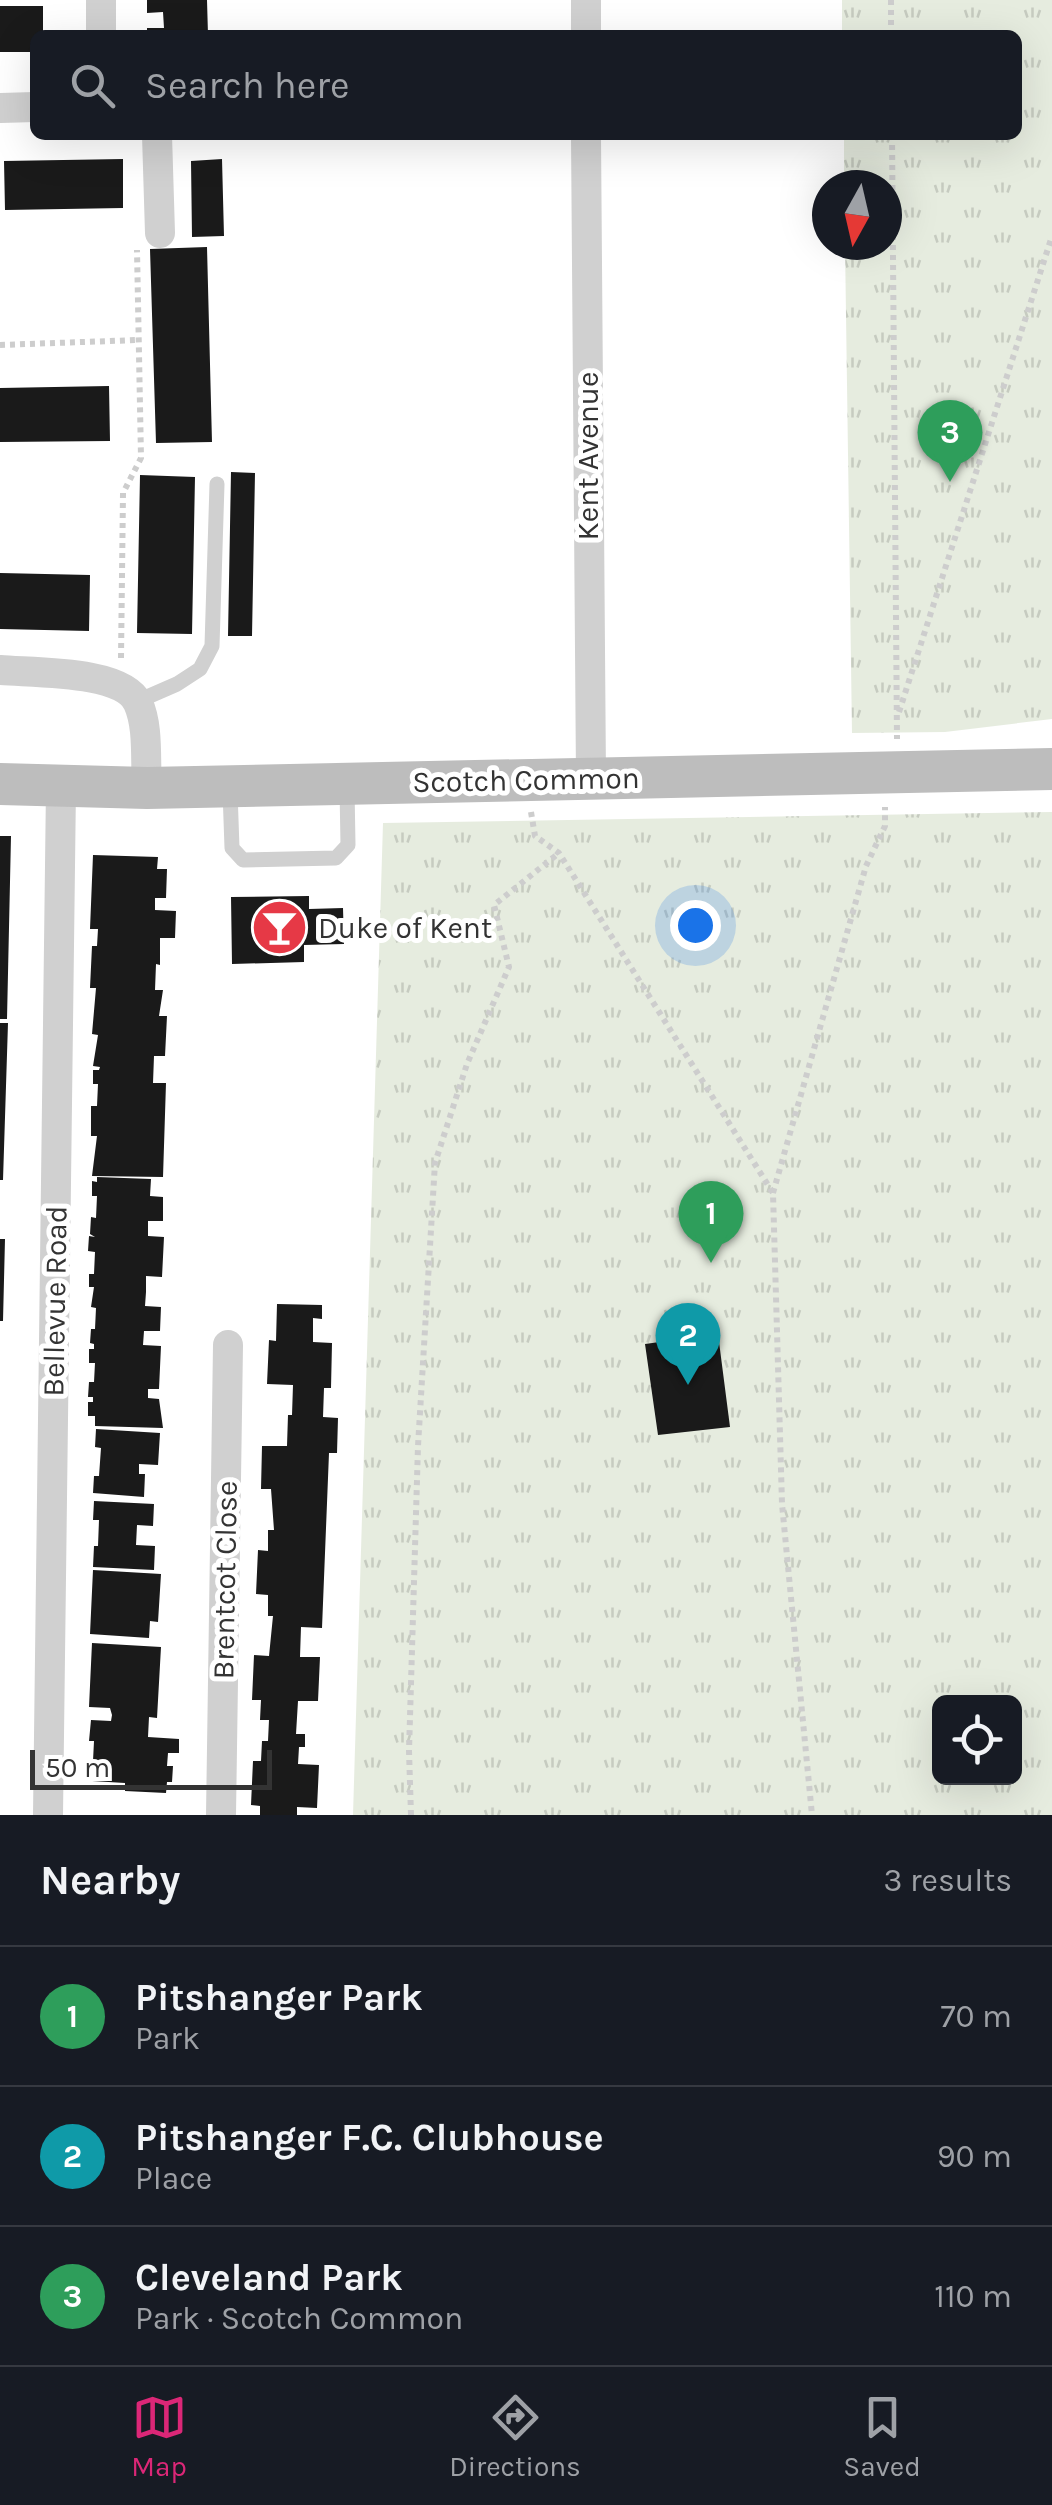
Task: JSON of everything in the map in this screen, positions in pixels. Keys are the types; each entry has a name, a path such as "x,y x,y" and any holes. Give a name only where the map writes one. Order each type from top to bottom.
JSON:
{"main road":[{"name":"Scotch Common","path":"0,784 147,788 1052,769"}],"street":[{"path":"101,0 101,30"},
{"path":"586,0 586,30"},
{"path":"0,108 30,107"},
{"path":"158,140 160,233"},
{"name":"Kent Avenue","path":"586,140 591,778"},
{"path":"0,670 97,678 129,692 142,717 147,788"},
{"name":"Bellevue Road","path":"48,1815 61,788"},
{"name":"Brentcot Close","path":"221,1815 228,1345"}],"lane":[{"path":"129,692 176,684 200,669 212,646 216,484"},
{"path":"229,786 232,848 243,860 262,860 336,858 348,845 348,784"}],"path":[{"path":"891,0 892,30"},
{"path":"892,140 896,742"},
{"path":"129,692 123,493 141,458 137,232 160,233"},
{"path":"897,718 1052,236"},
{"path":"0,345 138,340"},
{"path":"532,824 535,836 558,853 773,1193"},
{"path":"812,1815 782,1504 773,1193 866,866 885,826"},
{"path":"410,1815 418,1446 435,1162 467,1064 509,967 494,905 558,853"}],"green space":[{"path":"842,0 1052,0 1052,719 945,732 852,733 845,260 902,260 902,170 844,170 844,140 1022,140 1022,30 842,30"},
{"path":"1052,812 1052,1815 353,1815 383,823"}],"building":[{"path":"147,0 207,0 208,30 147,30 164,28 163,12 147,13"},
{"path":"0,6 43,6 43,30 30,30 30,52 0,52"},
{"path":"123,159 123,208 5,210 4,161"},
{"path":"222,159 224,236 192,237 191,161"},
{"path":"207,247 212,442 156,443 150,249"},
{"path":"109,386 110,441 0,442 0,388"},
{"path":"231,472 255,473 252,636 228,636"},
{"path":"140,475 195,477 192,634 137,633"},
{"path":"0,573 90,575 89,631 0,629"},
{"path":"0,836 11,836 7,1019 0,1019"},
{"path":"93,855 158,857 157,869 167,869 166,898 155,898 155,910 176,911 175,938 160,938 160,965 156,964 155,990 163,990 159,1016 167,1016 165,1056 154,1056 153,1083 166,1083 163,1177 92,1176 97,1136 91,1136 91,1106 97,1106 98,1084 93,1084 93,1070 100,1067 93,1066 98,1035 92,1034 96,988 90,988 92,946 97,946 98,929 90,929"},
{"path":"309,896 309,909 343,908 344,944 304,945 304,962 232,964 231,897"},
{"path":"0,1023 8,1023 3,1180 0,1180"},
{"path":"97,1177 151,1179 150,1196 163,1197 163,1221 148,1221 148,1236 164,1237 162,1277 146,1276 145,1306 161,1307 160,1331 144,1331 143,1345 161,1346 159,1389 148,1389 148,1398 159,1399 163,1428 95,1426 95,1416 88,1416 88,1402 93,1402 93,1397 88,1397 89,1382 94,1382 95,1363 89,1363 89,1349 94,1349 90,1343 96,1308 91,1307 94,1287 89,1287 95,1252 88,1251 89,1236 95,1237 90,1234 91,1217 96,1218 97,1196 92,1196 92,1181 97,1182"},
{"path":"0,1239 5,1239 3,1321 0,1321"},
{"path":"277,1304 322,1305 322,1319 313,1318 313,1342 332,1343 331,1388 324,1388 323,1417 338,1418 337,1453 329,1453 322,1628 301,1627 300,1657 320,1657 318,1701 298,1701 296,1734 305,1734 298,1764 319,1765 317,1808 297,1807 297,1815 260,1815 260,1806 251,1805 253,1761 261,1761 262,1741 268,1741 269,1720 260,1720 261,1700 252,1700 254,1655 269,1656 273,1616 268,1616 268,1595 256,1594 258,1550 268,1551 268,1530 274,1530 271,1489 261,1489 262,1446 287,1446 288,1415 292,1415 293,1385 267,1384 269,1340 276,1341"},
{"path":"718,1334 730,1427 658,1435 645,1344"},
{"path":"96,1429 160,1433 158,1465 139,1464 139,1474 145,1474 144,1497 93,1493 101,1448 95,1447"},
{"path":"94,1501 154,1504 153,1526 137,1525 136,1545 155,1546 154,1570 93,1567 99,1520 93,1520"},
{"path":"93,1570 161,1574 158,1622 150,1621 149,1638 90,1634"},
{"path":"92,1643 161,1647 157,1718 149,1717 148,1737 179,1739 179,1753 168,1753 167,1766 173,1766 172,1782 167,1782 166,1793 125,1791 125,1783 92,1781 92,1775 87,1775 87,1761 93,1761 94,1741 89,1741 91,1720 111,1721 112,1715 110,1708 89,1707"}],"place":[{"name":"Cleveland Park","path":"950,482"},
{"name":"Duke of Kent","path":"279,928"},
{"name":"Pitshanger Park","path":"711,1263"},
{"name":"Pitshanger F.C. Clubhouse","path":"688,1385"}]}
